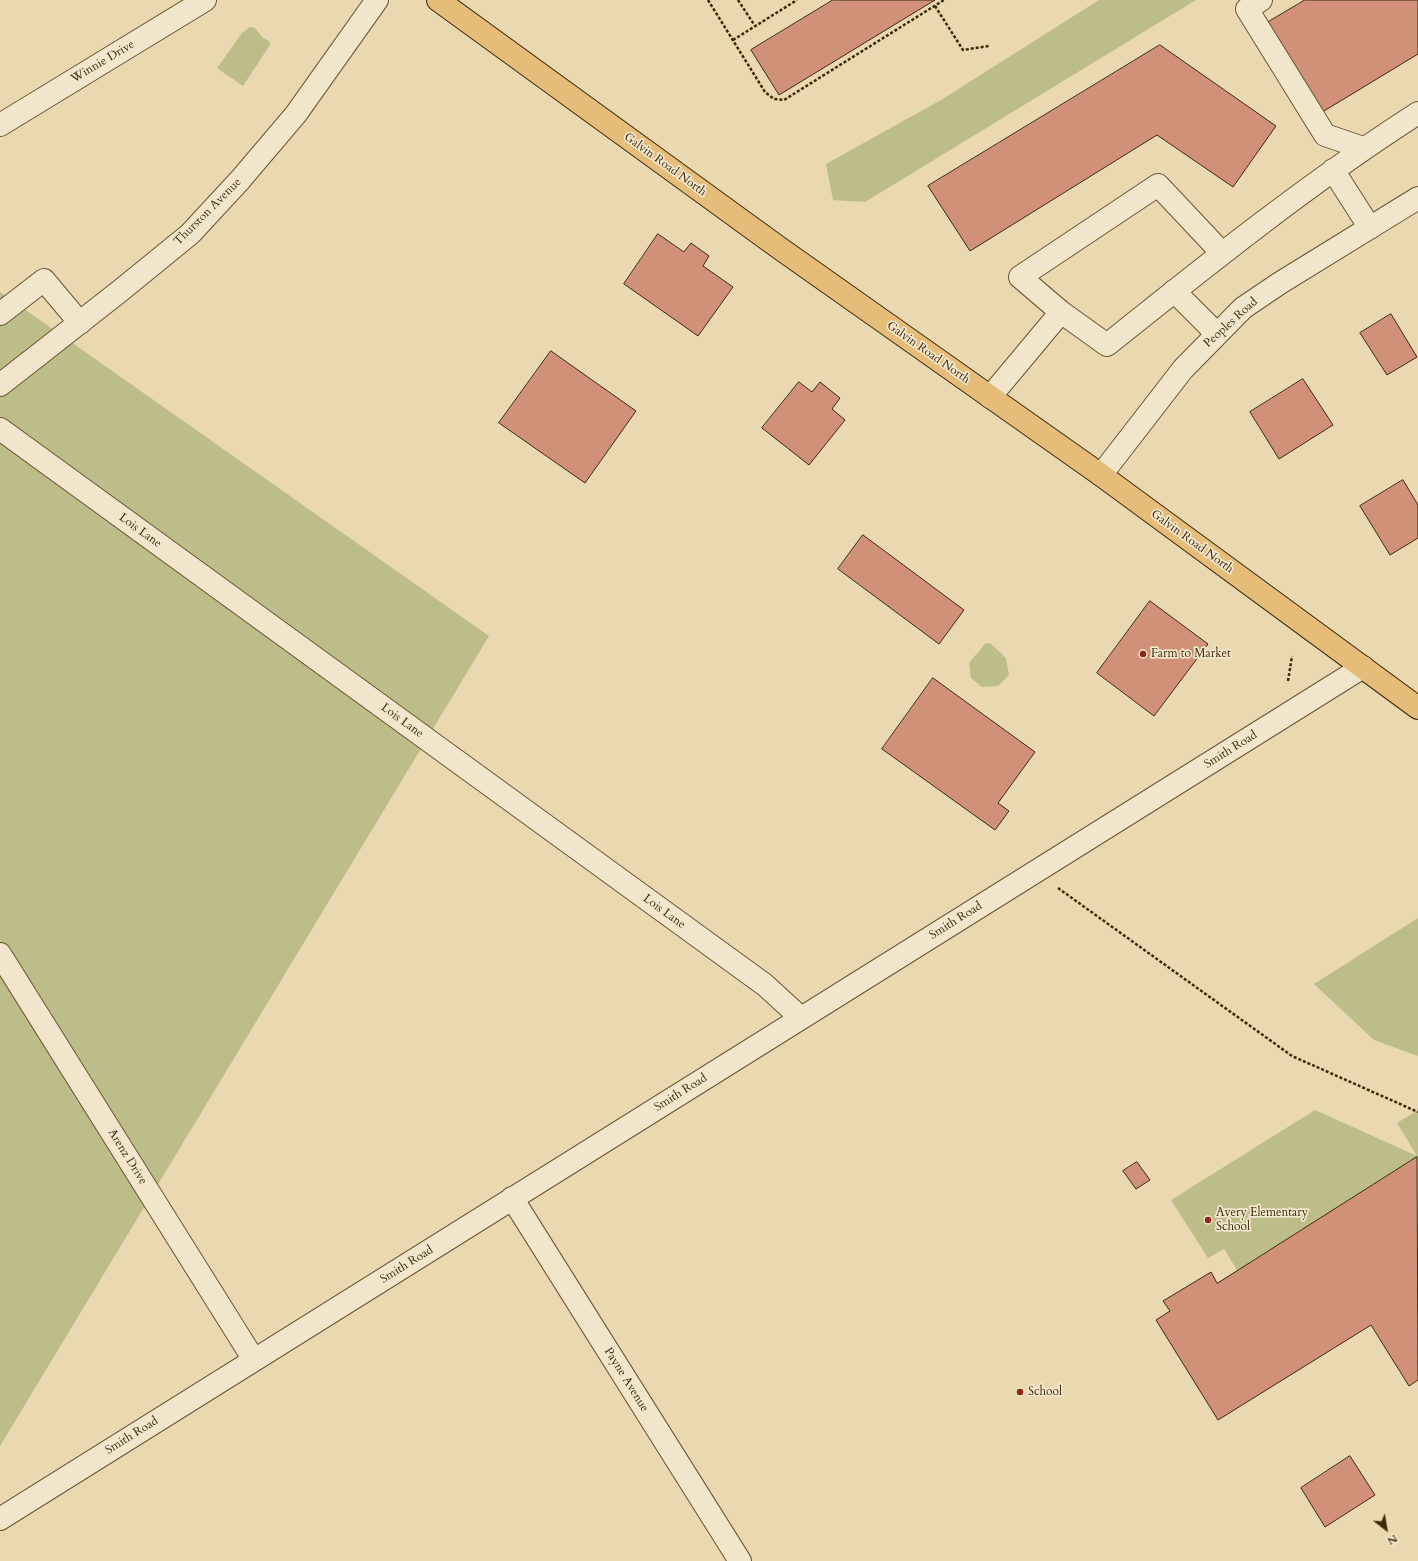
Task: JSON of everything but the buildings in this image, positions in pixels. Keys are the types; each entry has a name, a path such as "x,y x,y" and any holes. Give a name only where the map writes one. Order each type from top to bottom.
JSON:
{"main road":[{"name":"Galvin Road North","path":"438,0 784,251 1101,475 1418,708"}],"street":[{"name":"Winnie Drive","path":"0,125 205,0"},
{"name":"Thurston Avenue","path":"0,385 80,323 190,234 240,180 296,114 377,0"},
{"path":"1260,0 1246,9 1325,135 1363,148"},
{"path":"1222,253 1158,185 1020,277 1061,312 1107,344 1222,253 1333,170 1363,148 1418,113"},
{"path":"1333,170 1370,228"},
{"name":"Peoples Road","path":"1101,475 1183,369 1243,308 1280,283 1418,198"},
{"path":"0,314 44,280 80,323"},
{"path":"1174,291 1217,334"},
{"path":"990,397 1061,312"},
{"name":"Lois Lane","path":"0,429 765,985 801,1018"},
{"name":"Smith Road","path":"0,1519 1363,668"},
{"name":"Arenz Drive","path":"0,954 254,1360"},
{"name":"Payne Avenue","path":"512,1198 740,1561"}],"path":[{"path":"708,0 765,92 774,100 784,100 944,0"},
{"path":"738,0 755,26"},
{"path":"733,40 797,0"},
{"path":"935,6 962,50 989,46"},
{"path":"1056,887 1292,1056 1418,1112"}],"green space":[{"path":"1099,0 1196,0 865,202 833,200 826,164 941,100"},
{"path":"250,27 255,28 262,37 270,42 270,45 243,86 217,68 242,33"},
{"path":"0,292 489,636 0,1446"},
{"path":"990,643 1006,658 1009,675 998,686 982,687 971,678 969,663 985,644"},
{"path":"1418,918 1418,1056 1374,1040 1314,984"},
{"path":"1315,1110 1417,1156 1397,1123 1418,1110 1418,1157 1237,1270 1224,1249 1208,1258 1171,1200"}],"place":[{"name":"Farm to Market","path":"1143,654"},
{"name":"Avery Elementary School","path":"1208,1220"},
{"name":"School","path":"1020,1392"}]}
